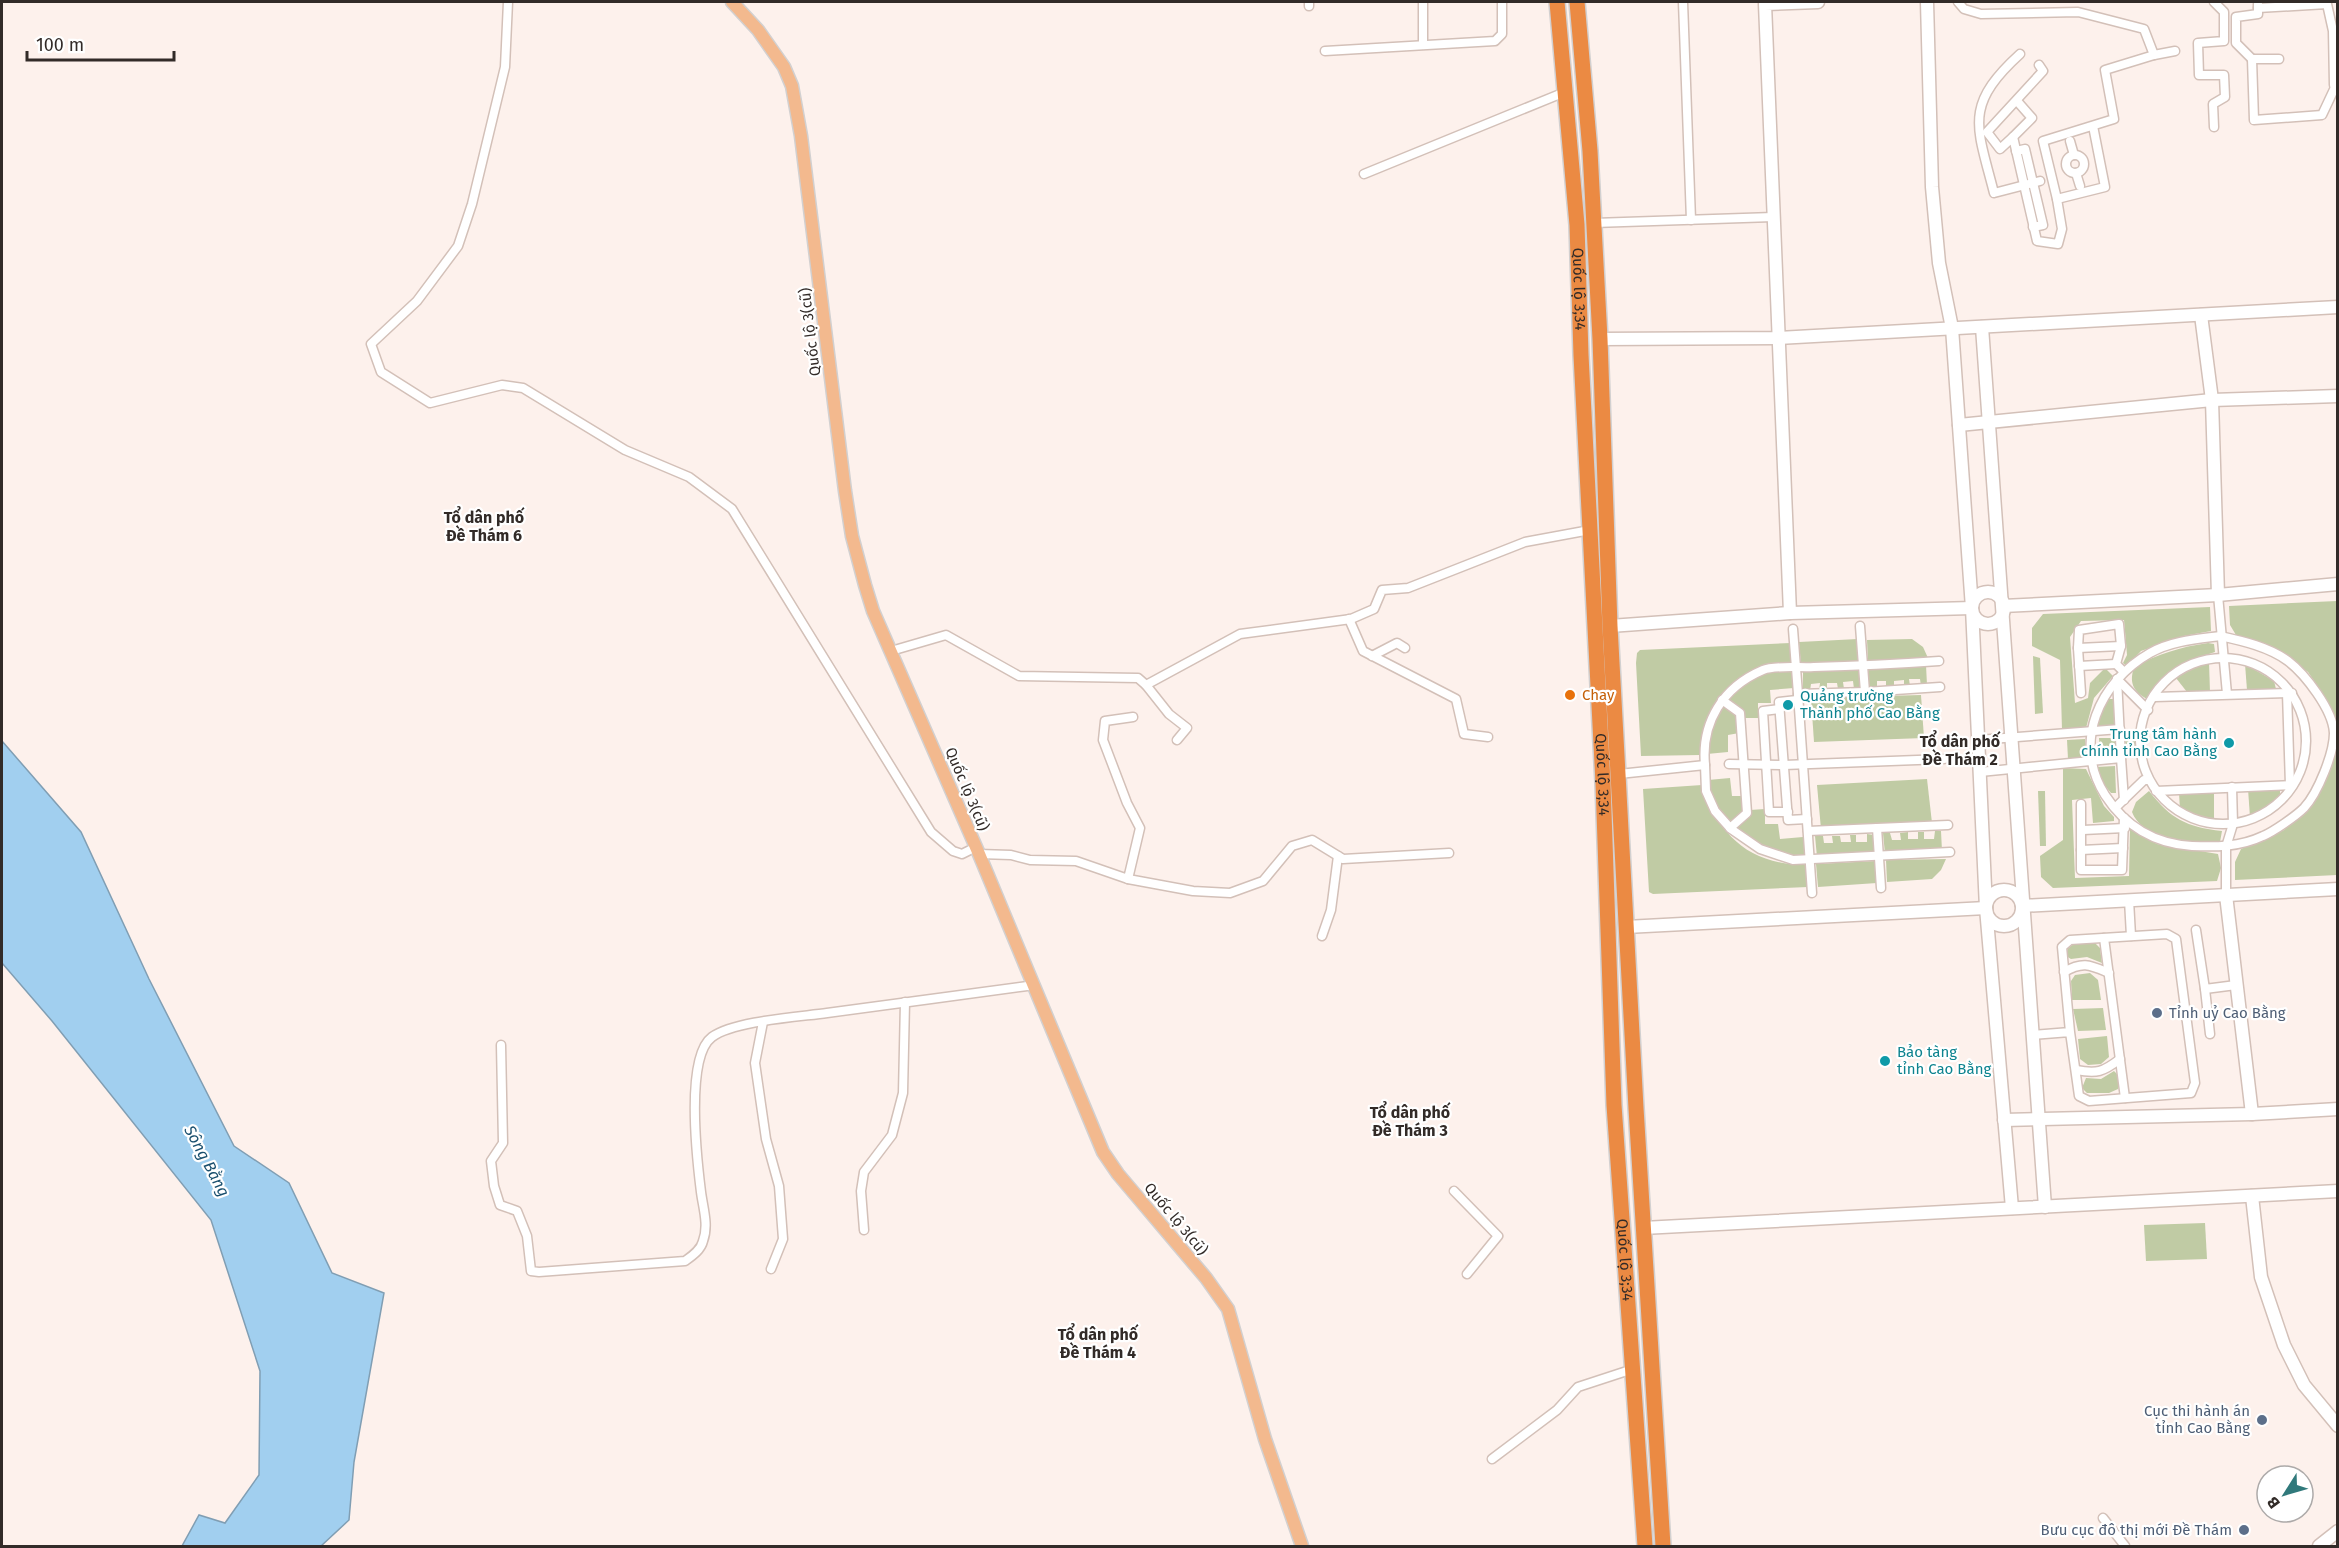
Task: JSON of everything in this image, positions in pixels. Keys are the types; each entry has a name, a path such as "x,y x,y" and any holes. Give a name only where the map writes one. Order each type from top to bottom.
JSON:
{"highway":[{"name":"Quốc lộ 3;34","path":"1557,2 1576,225 1590,530 1619,774 1636,1108 1663,1546"},
{"name":"Quốc lộ 3;34","path":"1577,2 1600,339 1603,627 1615,1109 1645,1546"},
{"path":"1565,92 1584,90"},
{"path":"1580,321 1600,339"},
{"path":"1609,928 1626,927"},
{"path":"1615,1109 1636,1108"}],"main road":[{"name":"Quốc lộ 3(cũ)","path":"732,2 772,48 792,86 801,136 845,491 852,536 868,594 1104,1152 1118,1174 1206,1278 1228,1309 1265,1439 1302,1546"}],"street":[{"path":"508,2 505,67 472,204 462,235 458,246 417,301 371,344 381,372 430,403 502,385 523,388 625,450 689,477 732,509 931,832 953,851 962,854 978,851 1030,860 1076,861 1128,879 1193,891 1230,893 1263,881 1292,846 1312,840 1343,859 1449,853"},
{"path":"1423,2 1423,44"},
{"path":"1325,51 1498,39 1503,34 1502,2"},
{"path":"1683,2 1691,220"},
{"path":"1790,613 1762,3 1818,2"},
{"path":"1927,2 1932,187 1939,263 1952,328 1972,608 1986,908 2012,1209"},
{"path":"1958,2 1964,9 1981,14 2078,12 2144,29 2154,55"},
{"path":"2214,2 2224,12 2224,41 2198,43 2199,75 2224,75 2225,97 2213,104 2214,127"},
{"path":"2327,4 2335,32 2336,83 2322,115 2254,120 2252,59 2236,44 2236,17 2258,14 2258,6 2327,4"},
{"path":"2013,137 2024,151 2042,225 2037,241 2058,244 2062,229 2043,141 2114,119 2105,70 2175,51"},
{"path":"2017,100 2032,118 2000,149 1977,128 1980,107 1997,74 2020,54"},
{"path":"2252,59 2279,58"},
{"path":"1983,133 2043,71 2039,64"},
{"path":"1364,174 1565,92"},
{"path":"2057,199 2105,187 2093,126"},
{"path":"1983,133 1994,193 2032,183"},
{"path":"2070,141 2074,154 2084,162"},
{"path":"2074,154 2068,157 2066,165 2071,172 2081,170 2084,162"},
{"path":"2084,162 2094,160"},
{"path":"2055,168 2066,165"},
{"path":"2076,172 2079,186"},
{"path":"1593,223 1773,217"},
{"path":"1600,339 1778,338 2337,307"},
{"path":"2201,315 2212,400 2220,636 2227,694"},
{"path":"1982,327 2045,1207"},
{"path":"1959,425 2212,400 2337,396"},
{"path":"1146,685 1240,634 1348,620 1374,609 1382,590 1408,588 1525,542 1590,530"},
{"path":"2003,606 2218,595 2337,584"},
{"path":"1984,593 1994,593 2002,600 2004,611 1999,620 1989,624 1975,618 1972,608 1975,598 1984,593"},
{"path":"1603,627 1790,613 1972,608"},
{"path":"1348,620 1363,651 1456,699 1464,734 1488,737"},
{"path":"2081,693 2079,630 2119,624 2121,646 2116,664"},
{"path":"1860,626 1865,692"},
{"path":"1793,629 1812,893"},
{"path":"891,651 946,635 1019,676 1138,678 1169,714 1187,728 1177,741"},
{"path":"2220,636 2251,643 2288,661 2320,695 2334,731 2327,768 2304,807 2263,836 2226,847 2178,845 2152,838 2124,818 2115,808 2096,780 2091,760 2089,732 2103,700 2117,679 2150,652 2181,641 2220,636"},
{"path":"1372,656 1397,644 1405,648"},
{"path":"2078,648 2121,646"},
{"path":"2222,657 2244,661 2267,670 2290,693 2305,736 2302,764 2277,803 2262,815 2244,822 2219,825 2195,822 2174,812 2156,791 2147,780 2143,764 2141,732 2155,697 2186,666 2201,659 2222,657"},
{"path":"1939,662 1764,670 1739,685 1722,700 1708,728 1703,747 1704,765 1706,791 1715,811 1730,828 1760,849 1793,860 1950,852"},
{"path":"2079,666 2116,664 2124,672"},
{"path":"2117,679 2148,710"},
{"path":"2117,679 2124,800"},
{"path":"1807,819 1788,820 1779,702 1797,697 1940,687"},
{"path":"2155,697 2290,693"},
{"path":"2290,693 2288,737 2290,785"},
{"path":"1722,700 1740,713 1744,765 1747,813 1730,828"},
{"path":"1780,709 1763,711 1769,812 1788,812"},
{"path":"1128,879 1140,828 1127,803 1103,741 1105,721 1133,717"},
{"path":"1978,740 2120,729"},
{"path":"2288,737 2305,736"},
{"path":"1980,772 2121,758"},
{"path":"1729,764 1784,765 1944,759"},
{"path":"1619,774 1704,765"},
{"path":"2115,808 2147,780"},
{"path":"2156,791 2290,785"},
{"path":"2232,787 2233,824 2226,847 2226,895 2252,1114"},
{"path":"2081,804 2083,830 2081,870 2122,870 2124,818"},
{"path":"1808,831 1948,825"},
{"path":"1877,828 1881,888"},
{"path":"2083,830 2124,828"},
{"path":"2081,850 2123,848"},
{"path":"1322,936 1331,910 1338,856"},
{"path":"2022,906 2337,889"},
{"path":"2000,890 2012,891 2021,900 2022,912 2016,922 2006,926 1990,919 1986,908 1990,897 2000,890"},
{"path":"2129,900 2131,936"},
{"path":"1626,927 1986,908"},
{"path":"2196,930 2211,1034"},
{"path":"2167,934 2176,939 2195,1083 2191,1093 2089,1101 2079,1096 2062,947 2070,940 2131,936 2167,934"},
{"path":"2104,938 2125,1098"},
{"path":"2064,972 2076,966 2089,965 2109,973"},
{"path":"501,1045 503,1143 491,1161 494,1186 500,1204 518,1211 527,1236 531,1271 685,1261 703,1242 706,1216 701,1193 695,1126 697,1062 703,1047 712,1037 735,1028 763,1022 1035,985"},
{"path":"2205,989 2236,985"},
{"path":"864,1230 861,1191 864,1172 892,1135 903,1093 905,1002"},
{"path":"763,1022 755,1063 766,1139 779,1186 783,1239 771,1269"},
{"path":"2032,1035 2070,1032"},
{"path":"2076,1070 2091,1073 2105,1070 2120,1059"},
{"path":"2004,1120 2252,1114 2337,1109"},
{"path":"1454,1191 1498,1236 1467,1274"},
{"path":"1643,1228 2337,1191"},
{"path":"2252,1196 2261,1277 2284,1345 2304,1385 2337,1426"},
{"path":"1492,1459 1557,1410 1578,1387 1633,1369"},
{"path":"2103,1518 2125,1546"},
{"path":"2319,1546 2337,1531"}],"green space":[{"path":"2337,601 2337,724 2325,697 2308,672 2271,647 2236,635 2230,625 2229,606"},
{"path":"2210,607 2211,631 2184,636 2141,651 2127,666 2123,663 2127,655 2124,620 2081,621 2070,637 2075,703 2088,698 2090,683 2105,668 2113,676 2094,698 2086,728 2062,730 2060,660 2032,646 2032,628 2043,614"},
{"path":"1858,639 1860,662 1801,665 1799,642"},
{"path":"1912,639 1923,647 1928,658 1868,662 1867,640"},
{"path":"1791,643 1792,665 1774,666 1722,698 1706,729 1700,755 1641,756 1636,663 1637,653 1640,650"},
{"path":"2208,643 2214,644 2215,652 2175,668 2161,680 2147,699 2135,690 2132,682 2134,667 2170,652"},
{"path":"2033,656 2040,658 2043,713 2035,714"},
{"path":"2209,662 2210,692 2187,692 2176,678 2192,666"},
{"path":"2245,664 2274,681 2276,689 2247,690"},
{"path":"1926,665 1927,685 1921,686 1920,679 1909,679 1910,686 1904,686 1904,680 1894,681 1894,687 1886,688 1886,681 1877,681 1877,688 1869,689 1869,668"},
{"path":"1860,668 1861,688 1854,689 1853,681 1843,682 1844,689 1838,689 1837,683 1827,683 1827,690 1819,690 1820,683 1811,684 1810,691 1803,691 1803,671"},
{"path":"1792,669 1794,688 1770,690 1771,703 1758,703 1758,718 1745,718 1745,732 1728,735 1728,752 1707,754 1713,725 1727,699 1766,671"},
{"path":"1921,695 1924,738 1814,742 1811,698"},
{"path":"2107,699 2114,699 2115,725 2112,728 2099,728 2096,726"},
{"path":"2125,736 2137,736 2137,755 2126,756"},
{"path":"2099,738 2115,738 2115,756 2100,757"},
{"path":"2085,739 2086,758 2068,759 2067,740"},
{"path":"2337,748 2337,875 2235,880 2235,862 2241,849 2284,830 2313,804 2328,775"},
{"path":"2115,766 2116,793 2111,793 2101,781 2096,767"},
{"path":"2063,768 2086,769 2104,806 2114,817 2114,821 2093,823 2091,798 2072,800 2075,878 2129,876 2130,829 2157,844 2218,854 2221,868 2217,881 2053,888 2041,877 2040,856 2063,840"},
{"path":"1730,778 1732,796 1750,796 1750,810 1765,809 1765,824 1778,824 1780,839 1803,837 1806,858 1762,848 1743,836 1716,809 1708,780"},
{"path":"1927,779 1932,823 1821,829 1817,785"},
{"path":"1702,785 1718,819 1739,844 1768,859 1806,865 1808,887 1653,894 1649,892 1643,789"},
{"path":"2248,789 2280,789 2280,797 2265,810 2250,817"},
{"path":"2038,791 2045,791 2046,846 2040,846"},
{"path":"2149,791 2172,815 2180,820 2198,827 2222,831 2220,842 2197,842 2170,838 2146,829 2132,812 2136,802"},
{"path":"2214,791 2214,822 2195,819 2180,811 2179,792"},
{"path":"1935,831 1941,831 1942,851 1885,854 1883,833 1890,833 1892,840 1901,840 1900,833 1908,832 1908,839 1918,839 1918,832 1924,832 1924,839 1934,839"},
{"path":"1867,834 1874,835 1875,854 1817,857 1815,836 1823,836 1824,843 1833,843 1832,836 1840,836 1841,842 1851,842 1850,835 1856,835 1856,842 1867,842"},
{"path":"1946,859 1941,870 1932,879 1887,882 1886,860"},
{"path":"1875,861 1877,883 1818,887 1816,864"},
{"path":"2095,943 2100,948 2102,963 2087,957 2071,959 2066,956 2068,948 2074,944"},
{"path":"2090,973 2098,980 2101,1000 2072,1000 2071,981 2075,975"},
{"path":"2103,1008 2106,1030 2078,1031 2073,1009"},
{"path":"2107,1036 2109,1057 2101,1064 2088,1065 2080,1059 2078,1039"},
{"path":"2114,1071 2118,1075 2118,1089 2109,1093 2087,1093 2082,1088 2086,1078 2101,1079"},
{"path":"2205,1223 2207,1259 2146,1261 2144,1225"}],"water":[{"name":"Sông Bằng","path":"2,741 81,832 149,979 234,1146 289,1183 332,1273 384,1293 354,1462 349,1520 321,1546 182,1546 199,1515 225,1523 259,1475 260,1371 211,1220 52,1021 2,963"}],"place":[{"name":"Chay","path":"1570,695"},
{"name":"Quảng trường Thành phố Cao Bằng","path":"1788,705"},
{"name":"Trung tâm hành chính tỉnh Cao Bằng","path":"2229,743"},
{"name":"Tỉnh uỷ Cao Bằng","path":"2157,1013"},
{"name":"Bảo tàng tỉnh Cao Bằng","path":"1885,1061"},
{"name":"Cục thi hành án tỉnh Cao Bằng","path":"2262,1420"},
{"name":"Bưu cục đô thị mới Đề Thám","path":"2244,1530"}],"district":[{"name":"Tổ dân phố Đề Thám 6","path":"484,526"},
{"name":"Tổ dân phố Đề Thám 2","path":"1960,750"},
{"name":"Tổ dân phố Đề Thám 3","path":"1410,1121"},
{"name":"Tổ dân phố Đề Thám 4","path":"1098,1343"}]}
